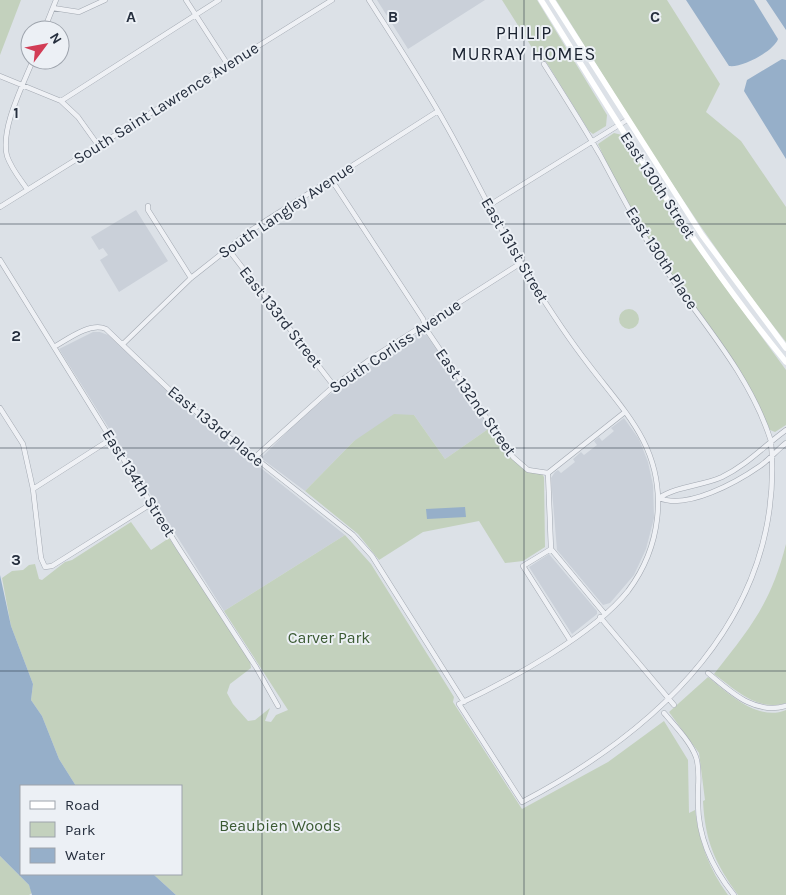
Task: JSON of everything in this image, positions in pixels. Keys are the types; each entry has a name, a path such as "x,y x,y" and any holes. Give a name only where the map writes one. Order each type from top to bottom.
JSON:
{"main road":[{"name":"East 130th Street","path":"541,0 694,240 736,299 786,362"},
{"name":"East 130th Street","path":"552,0 702,235 786,348"}],"street":[{"path":"48,20 56,0"},
{"path":"53,8 64,12 79,12 105,0"},
{"path":"186,0 228,65"},
{"path":"61,101 219,0"},
{"name":"South Saint Lawrence Avenue","path":"0,206 332,0"},
{"name":"East 131st Street","path":"369,0 438,111 521,264 570,338 625,412 649,453 658,484 659,498 654,533 644,563 628,590 602,615 570,640 501,683 461,703"},
{"name":"East 130th Place","path":"544,64 592,142 651,248 728,356 752,399 772,442 778,468"},
{"path":"26,189 7,156 5,140 7,126 29,70"},
{"path":"0,76 61,101 78,117 98,145"},
{"name":"South Langley Avenue","path":"123,344 192,278 253,229 438,111"},
{"path":"488,206 627,120"},
{"name":"East 132nd Street","path":"331,179 423,319 424,325 513,457 528,470 548,473"},
{"path":"148,206 148,210 192,278"},
{"name":"East 133rd Street","path":"228,249 334,386"},
{"name":"East 134th Street","path":"0,260 151,504 256,667 278,706"},
{"name":"South Corliss Avenue","path":"254,458 334,386 424,325 521,264"},
{"name":"East 133rd Place","path":"54,347 88,329 98,327 106,329 174,394 353,535 372,556 461,703"},
{"path":"0,408 23,444 33,489 40,558 45,567 52,566 151,504"},
{"path":"625,412 548,473 551,549 674,705"},
{"path":"659,498 670,491 693,487 730,473 748,462 786,430"},
{"path":"33,489 111,439"},
{"path":"659,498 668,502 677,501 713,491 747,474 786,443"},
{"path":"551,549 523,566 570,640"},
{"path":"702,679 713,667"},
{"path":"708,673 751,704 766,709 784,707"},
{"path":"679,700 663,714 688,743 696,757 699,774 698,809 703,838 718,873 734,895"},
{"path":"461,703 522,802 594,763 645,728"}],"shaded area":[{"path":"377,0 485,0 408,49"},
{"path":"136,210 168,261 119,292 100,260 108,255 103,248 99,250 91,237"},
{"path":"423,330 491,427 445,459 414,415 354,441 305,491 261,458 301,418 340,386"},
{"path":"93,332 108,335 198,418 345,535 224,611 59,349"},
{"path":"624,418 639,439 648,462 653,485 654,518 646,549 634,575 610,603 603,605 557,550 551,478 558,470 561,473 575,462 573,459 581,452 584,455 597,445 594,441 599,437 602,441 614,431 611,428"},
{"path":"549,554 597,611 597,614 572,634 529,567"}],"green space":[{"path":"0,0 21,0 0,55"},
{"path":"502,0 537,0 607,115 606,126 593,134 589,131 545,60 541,62"},
{"path":"556,0 667,0 720,84 706,112 741,141 786,207 786,342 724,260 695,217 638,131"},
{"path":"614,133 622,135 625,139 679,224 786,370 786,425 775,432 770,430 735,365 656,252 621,191 598,144"},
{"path":"625,309 633,309 639,315 639,323 633,329 625,329 619,323 619,315"},
{"path":"394,414 414,415 445,459 491,427 517,463 533,472 542,474 544,477 545,547 523,561 505,563 479,521 423,532 379,560 358,534 305,491 354,441"},
{"path":"131,522 151,550 169,538 250,661 251,668 230,684 227,693 233,704 248,721 255,720 270,708 265,721 271,722 276,715 288,710 224,611 345,535 371,564 454,697 453,702 522,809 608,762 664,721 688,760 689,813 695,810 699,833 706,855 715,875 728,895 176,895 154,875 182,875 182,785 75,785 59,759 42,716 31,700 33,684 11,626 2,578 12,571 23,570 29,565 35,564 39,579 42,580 65,562 72,560"},
{"path":"786,544 786,703 766,705 747,698 714,674 758,614 774,583"},
{"path":"708,677 734,698 754,709 775,713 786,710 786,895 738,895 717,862 709,840 704,815 703,801 705,800 699,753 669,712"},
{"path":"0,856 29,885 32,893 29,895 0,895"}],"water":[{"path":"686,0 754,0 778,39 770,49 757,58 735,66 729,66"},
{"path":"766,0 786,0 786,30"},
{"path":"782,59 786,60 786,159 744,91 747,80"},
{"path":"465,507 466,517 427,519 426,509"},
{"path":"0,575 11,626 33,684 31,700 42,716 59,759 75,785 20,785 20,875 154,875 176,895 32,895 29,885 0,856"}],"district":[{"name":"PHILIP MURRAY HOMES","path":"524,43"}],"park label":[{"name":"Carver Park","path":"329,637"},
{"name":"Beaubien Woods","path":"280,825"}]}
